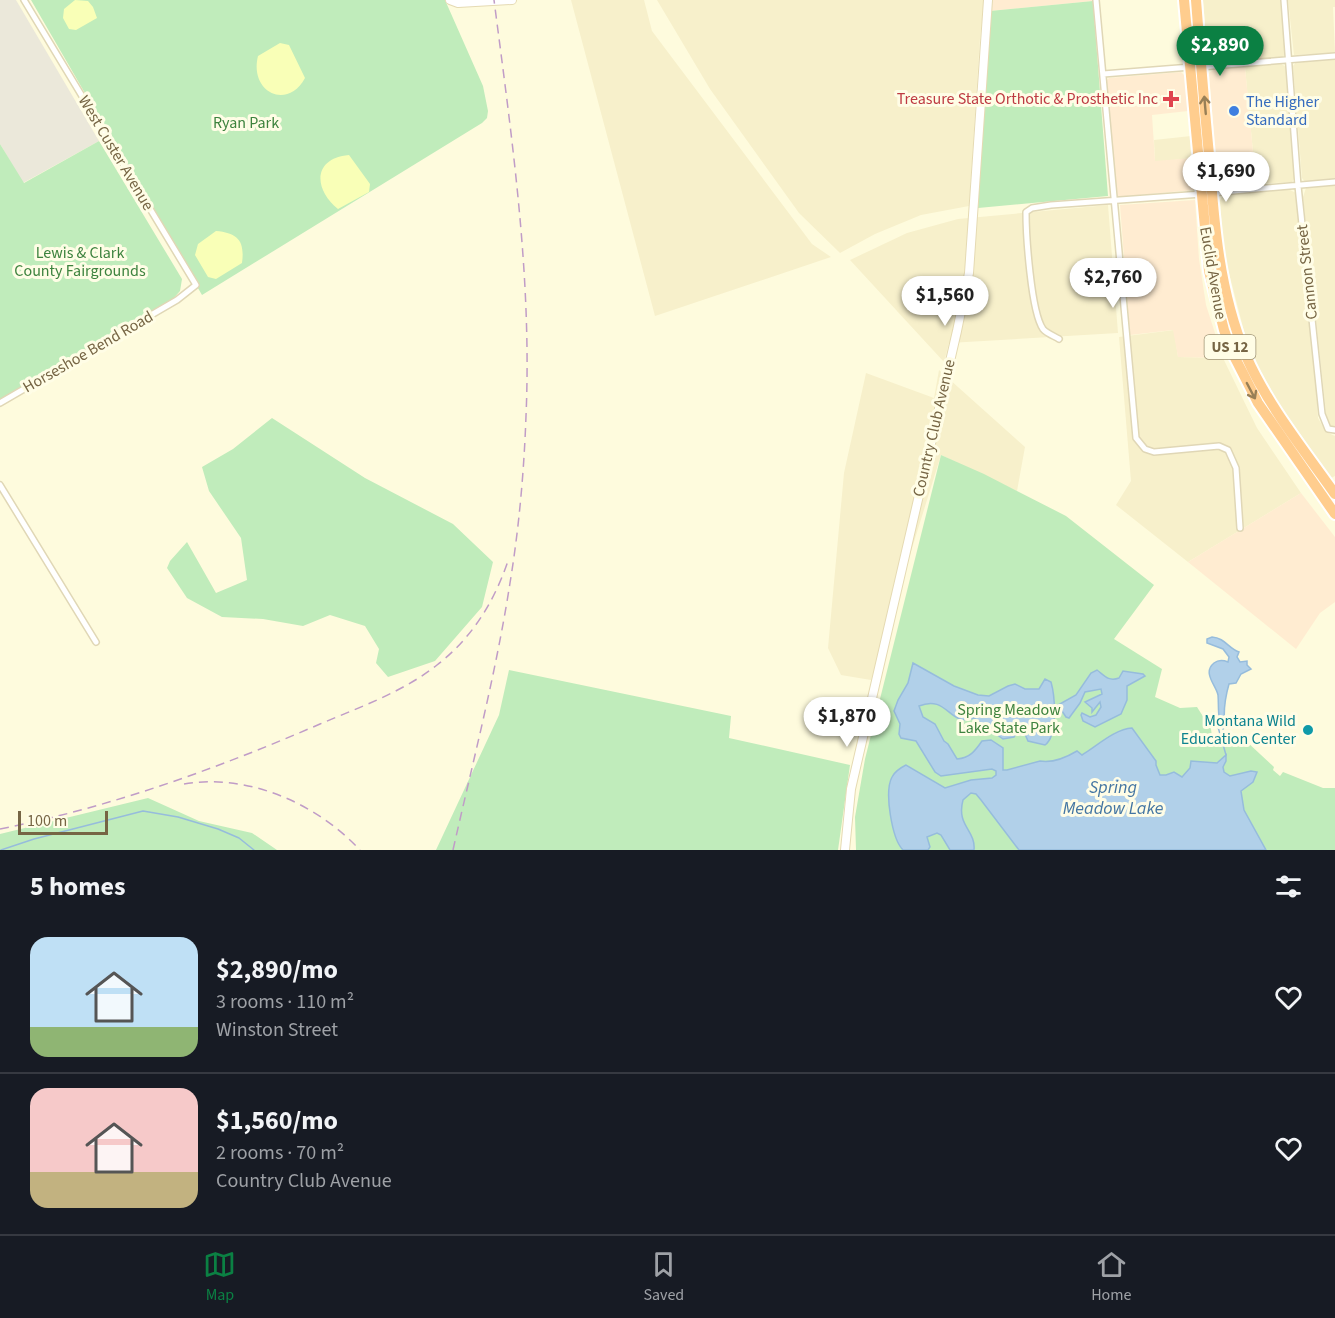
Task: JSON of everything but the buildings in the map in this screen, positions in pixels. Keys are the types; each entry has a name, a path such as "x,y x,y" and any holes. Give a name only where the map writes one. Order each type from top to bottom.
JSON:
{"highway":[{"name":"Euclid Avenue","path":"1184,0 1196,67"},
{"name":"Euclid Avenue","path":"1196,0 1196,67 1206,193 1209,271 1224,330 1247,384 1281,438 1335,514"},
{"name":"Euclid Avenue","path":"1206,193 1221,275 1238,334 1257,377 1290,430 1335,494"},
{"path":"1281,438 1290,430"}],"street":[{"name":"West Custer Avenue","path":"24,0 196,285 177,300"},
{"path":"450,0 458,3 512,0"},
{"name":"Country Club Avenue","path":"845,850 851,789 969,273 988,0"},
{"path":"1096,0 1136,438 1145,449 1154,452 1219,446 1228,450 1236,468 1240,528"},
{"name":"Cannon Street","path":"1284,0 1298,186 1322,414 1328,429 1335,430"},
{"path":"1103,74 1335,56"},
{"path":"1059,339 1043,329 1038,314 1031,279 1026,226 1026,212 1029,210 1051,205 1335,182"},
{"name":"Horseshoe Bend Road","path":"0,403 177,300"},
{"path":"0,485 96,642"}],"shaded area":[{"path":"0,0 16,0 99,141 23,183 0,144"},
{"path":"571,0 644,0 652,31 812,244 831,257 655,316"},
{"path":"657,0 984,0 969,206 921,215 875,234 840,253 799,213 710,89"},
{"path":"992,0 1093,0 1093,1 990,11"},
{"path":"1203,0 1281,0 1285,55 1212,63 1208,61"},
{"path":"1288,0 1335,0 1335,7 1333,7 1335,53 1294,55"},
{"path":"1335,58 1335,179 1305,182 1302,178 1293,66 1297,61"},
{"path":"1280,63 1286,67 1295,177 1292,182 1256,184 1245,67"},
{"path":"1245,67 1256,184 1222,187 1218,185 1209,73 1213,70"},
{"path":"1181,72 1185,76 1188,111 1152,115 1155,161 1192,158 1194,190 1116,197 1106,81 1109,78"},
{"path":"1191,136 1192,158 1155,162 1154,140"},
{"path":"1335,185 1335,427 1331,428 1327,422 1303,197 1306,188"},
{"path":"1288,189 1296,193 1297,199 1318,418 1326,432 1335,436 1335,476 1331,478 1277,401 1259,368 1245,335 1223,250 1220,200 1222,197"},
{"path":"1195,200 1199,259 1206,305 1223,358 1178,357 1173,330 1130,335 1120,205"},
{"path":"1108,205 1118,333 949,343 944,362 850,260 907,233 958,219"},
{"path":"1174,330 1178,357 1223,358 1257,428 1301,493 1188,562 1116,505 1131,481 1119,337"},
{"path":"939,370 1025,447 1017,491 941,455 871,680 841,675 828,648 844,473 866,373 934,398"},
{"path":"1301,493 1335,537 1335,602 1320,613 1296,649 1188,562"}],"green space":[{"name":"Ryan Park","path":"31,0 445,0 483,86 488,111 487,118 202,295"},
{"path":"1093,1 1108,196 978,208 990,11"},
{"name":"Lewis & Clark County Fairgrounds","path":"99,141 182,279 180,291 172,300 0,402 0,144 24,183"},
{"path":"272,418 365,478 453,524 493,562 482,607 435,661 388,677 376,663 379,649 365,626 330,615 303,626 263,619 222,617 187,598 167,568 170,561 187,542 216,593 247,580 241,538 209,491 202,467 233,449"},
{"name":"Spring Meadow Lake State Park","path":"941,455 1066,516 1154,585 1114,639 1162,669 1155,697 1180,708 1197,707 1211,729 1212,737 1232,742 1246,741 1274,767 1273,770 1280,776 1283,772 1323,788 1335,788 1335,850 856,850 855,817 865,759"},
{"path":"509,670 731,716 729,738 850,765 838,850 436,850 499,715"},
{"path":"148,798 199,821 252,833 277,850 0,850 0,834"}],"sand":[{"path":"75,0 88,1 97,18 76,30 69,29 63,18 64,9"},
{"path":"280,43 289,45 305,78 289,94 280,95 271,93 264,87 257,69 258,56"},
{"path":"349,155 370,184 369,192 338,209 324,193 321,176 323,168 329,162 337,157"},
{"path":"216,231 235,236 241,244 243,255 242,263 216,279 208,277 195,255 198,244"}],"water":[{"path":"1212,637 1220,639 1239,652 1237,657 1240,662 1247,661 1251,669 1241,674 1236,683 1229,684 1223,729 1219,716 1218,695 1209,671 1214,663 1228,662 1229,657 1223,649 1207,643 1207,639"},
{"name":"Spring Meadow Lake","path":"913,663 954,686 978,695 989,696 1015,684 1025,689 1039,689 1045,679 1051,682 1054,696 1054,725 1045,745 1028,741 1021,725 1014,737 1003,739 974,718 959,719 936,704 929,703 919,706 923,717 935,724 957,759 972,753 982,741 991,740 1003,748 1003,770 1007,770 1040,761 1059,759 1077,751 1082,755 1113,735 1132,728 1156,761 1160,775 1174,772 1182,777 1190,768 1191,761 1217,763 1226,755 1223,767 1224,772 1230,776 1251,771 1257,772 1253,782 1241,791 1244,810 1266,850 1019,850 976,794 971,793 963,800 962,816 972,837 974,850 950,850 941,835 937,833 927,837 930,847 928,850 903,850 896,836 889,804 890,784 893,775 898,770 906,765 945,788 971,780 992,778 996,775 996,771 992,769 941,776 935,772 916,741 901,738 900,724 894,711 908,683"},
{"path":"1097,670 1112,679 1119,678 1123,671 1145,676 1127,686 1127,700 1121,714 1095,727 1083,721 1081,715 1082,713 1090,717 1096,715 1101,707 1100,702 1092,712 1092,708 1085,702 1102,694 1101,689 1085,692 1069,718 1058,705 1076,695 1091,673"}],"waterway":[{"path":"1054,708 1059,707"},
{"path":"1221,725 1218,727 1226,755"},
{"path":"1,850 34,839 143,811 178,817 218,829 239,838 254,850"}],"railway":[{"path":"453,850 504,617 518,521 525,437 527,364 523,260 514,156 494,0"},
{"path":"0,829 82,810 163,785 281,741 396,691 424,675 461,643 489,605 508,561"},
{"path":"184,784 233,783 280,796 324,819 360,850"}],"place":[{"name":"Treasure State Orthotic & Prosthetic Inc","path":"1171,99"},
{"name":"The Higher Standard","path":"1234,111"},
{"name":"Montana Wild Education Center","path":"1308,730"}]}
